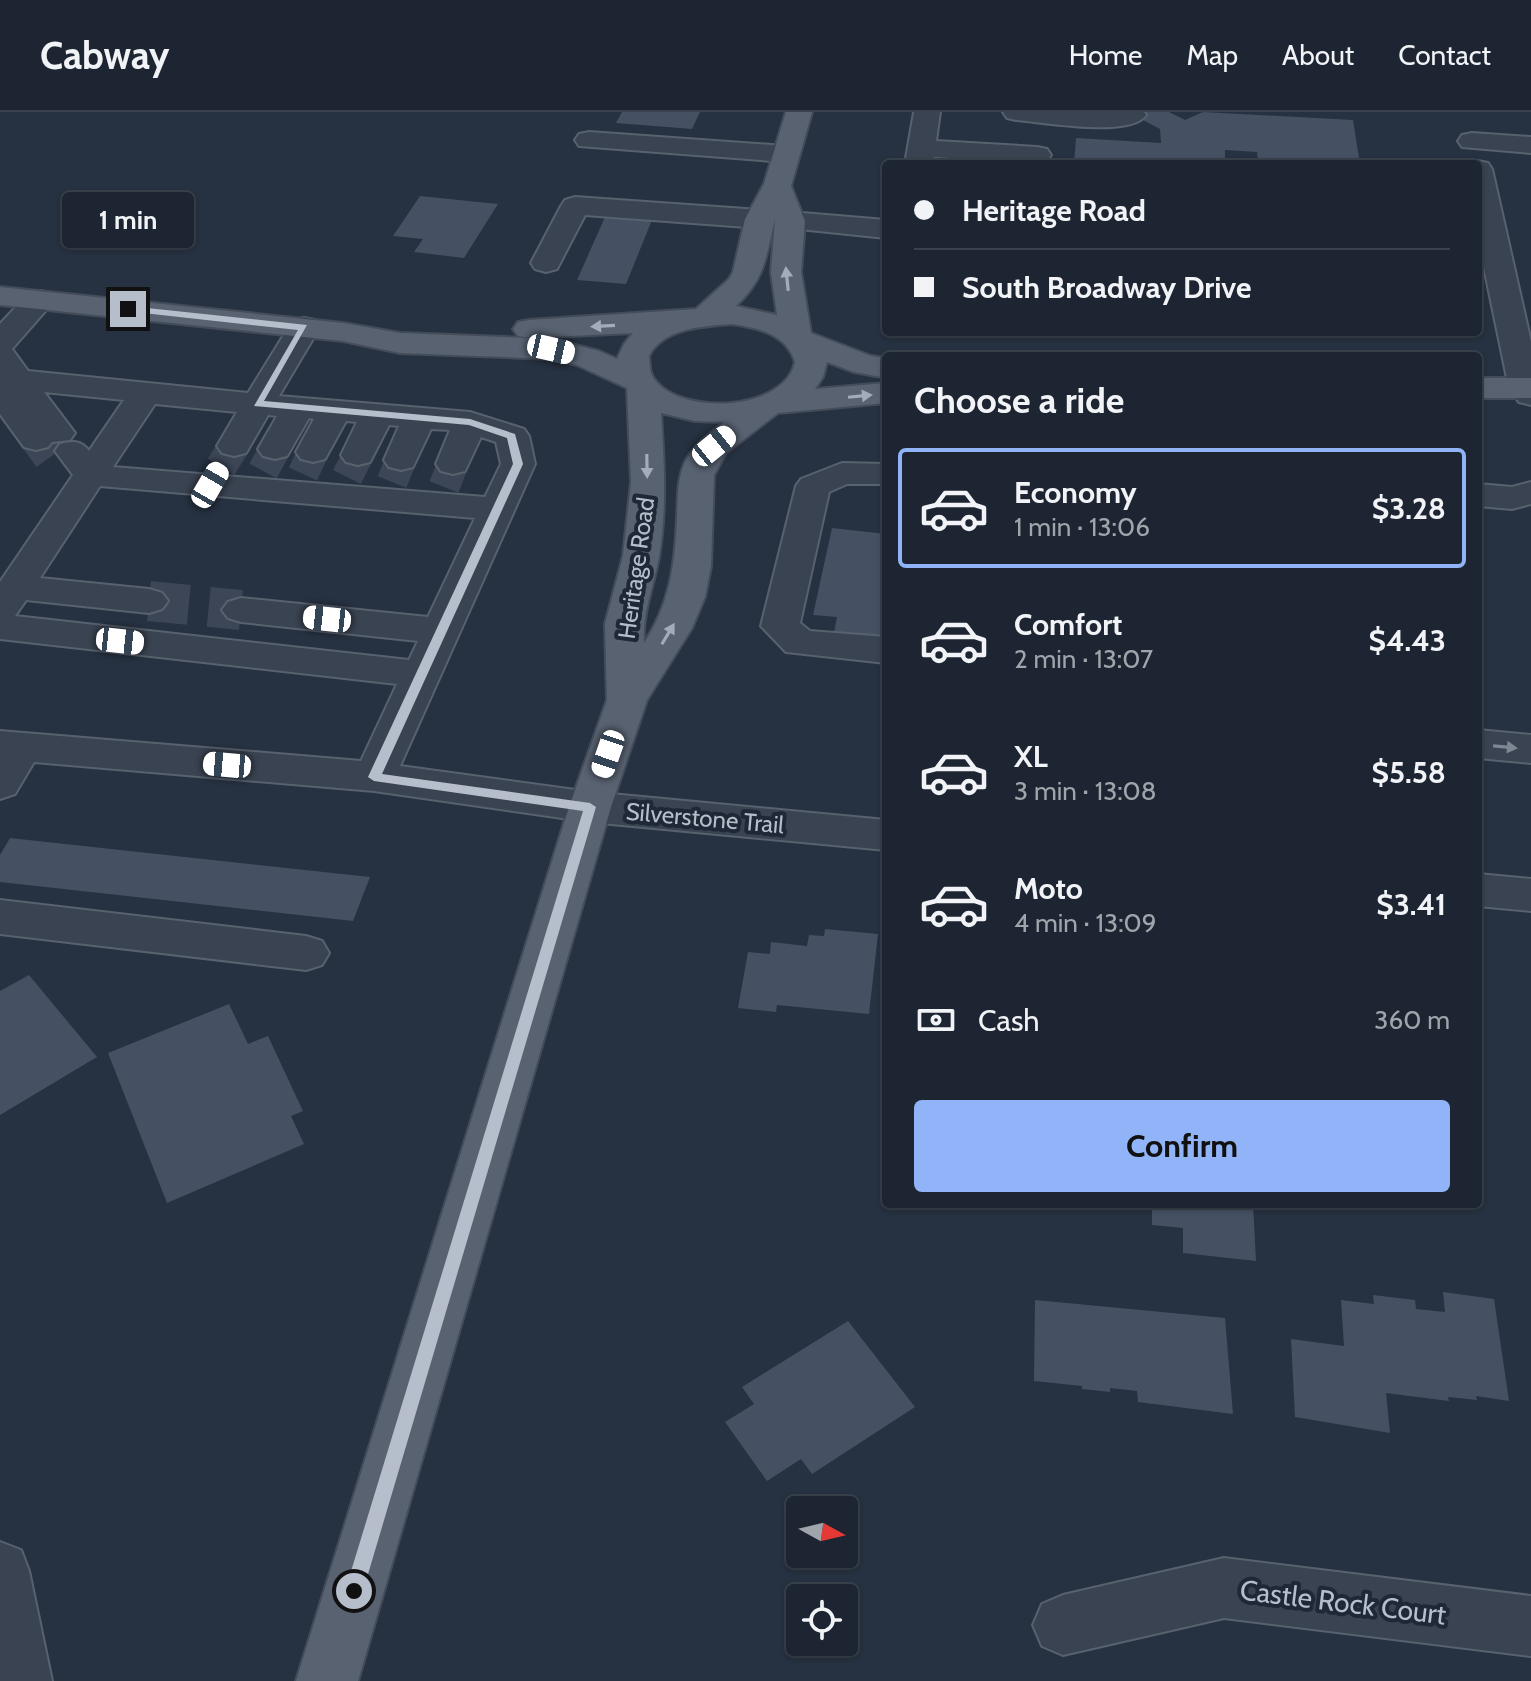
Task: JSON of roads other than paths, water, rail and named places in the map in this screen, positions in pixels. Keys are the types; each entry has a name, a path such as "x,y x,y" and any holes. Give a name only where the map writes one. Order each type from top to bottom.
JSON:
{"main road":[{"path":"799,112 778,184 775,220 799,338"},
{"path":"694,318 742,284 775,220"},
{"path":"0,296 304,327 400,343 551,349 588,358 641,384 660,400 697,411 725,413 771,404 882,393"},
{"path":"343,332 407,325 526,329 694,318 756,319 852,360 882,367"},
{"name":"Heritage Road","path":"627,700 624,624 641,556 648,482 641,384 633,359 640,345 662,328 694,318"},
{"name":"Heritage Road","path":"327,1681 590,807 627,700 673,628 686,597 693,566 697,475 703,460 714,446 771,404 796,390 808,377 811,362 799,338"},
{"path":"1482,388 1529,390"}],"street":[{"path":"927,112 921,156 1037,155"},
{"path":"1016,112 1118,120 1133,115"},
{"path":"589,140 786,154"},
{"path":"1474,151 1531,145"},
{"path":"1482,186 1529,390"},
{"path":"546,263 575,206 882,229"},
{"path":"0,343 40,300"},
{"path":"222,466 304,327"},
{"path":"374,777 518,464 512,436 470,422 145,393 9,368 7,400 61,451 445,485 497,509"},
{"path":"145,393 61,451 8,598 149,601"},
{"path":"264,469 298,407"},
{"path":"303,473 335,410"},
{"path":"348,476 378,414"},
{"path":"392,480 419,418"},
{"path":"445,485 470,422"},
{"path":"882,474 842,473 813,486 780,626 800,643 882,650"},
{"path":"1482,495 1512,498 1531,493"},
{"path":"241,610 441,631"},
{"path":"0,627 421,674"},
{"path":"1482,744 1531,749"},
{"path":"0,784 11,746"},
{"name":"Silverstone Trail","path":"11,746 374,777 590,807 882,835"},
{"path":"1482,890 1531,895"},
{"path":"0,917 306,953"},
{"path":"0,1571 21,1681"},
{"name":"Castle Rock Court","path":"1063,1625 1224,1588 1531,1626"}],"tunnel":[{"path":"36,440 49,458"},
{"path":"221,467 234,446"},
{"path":"263,471 275,449"},
{"path":"303,474 313,452"},
{"path":"347,477 358,455"},
{"path":"392,482 401,460"},
{"path":"444,487 453,464"},
{"path":"149,601 241,610"}]}
